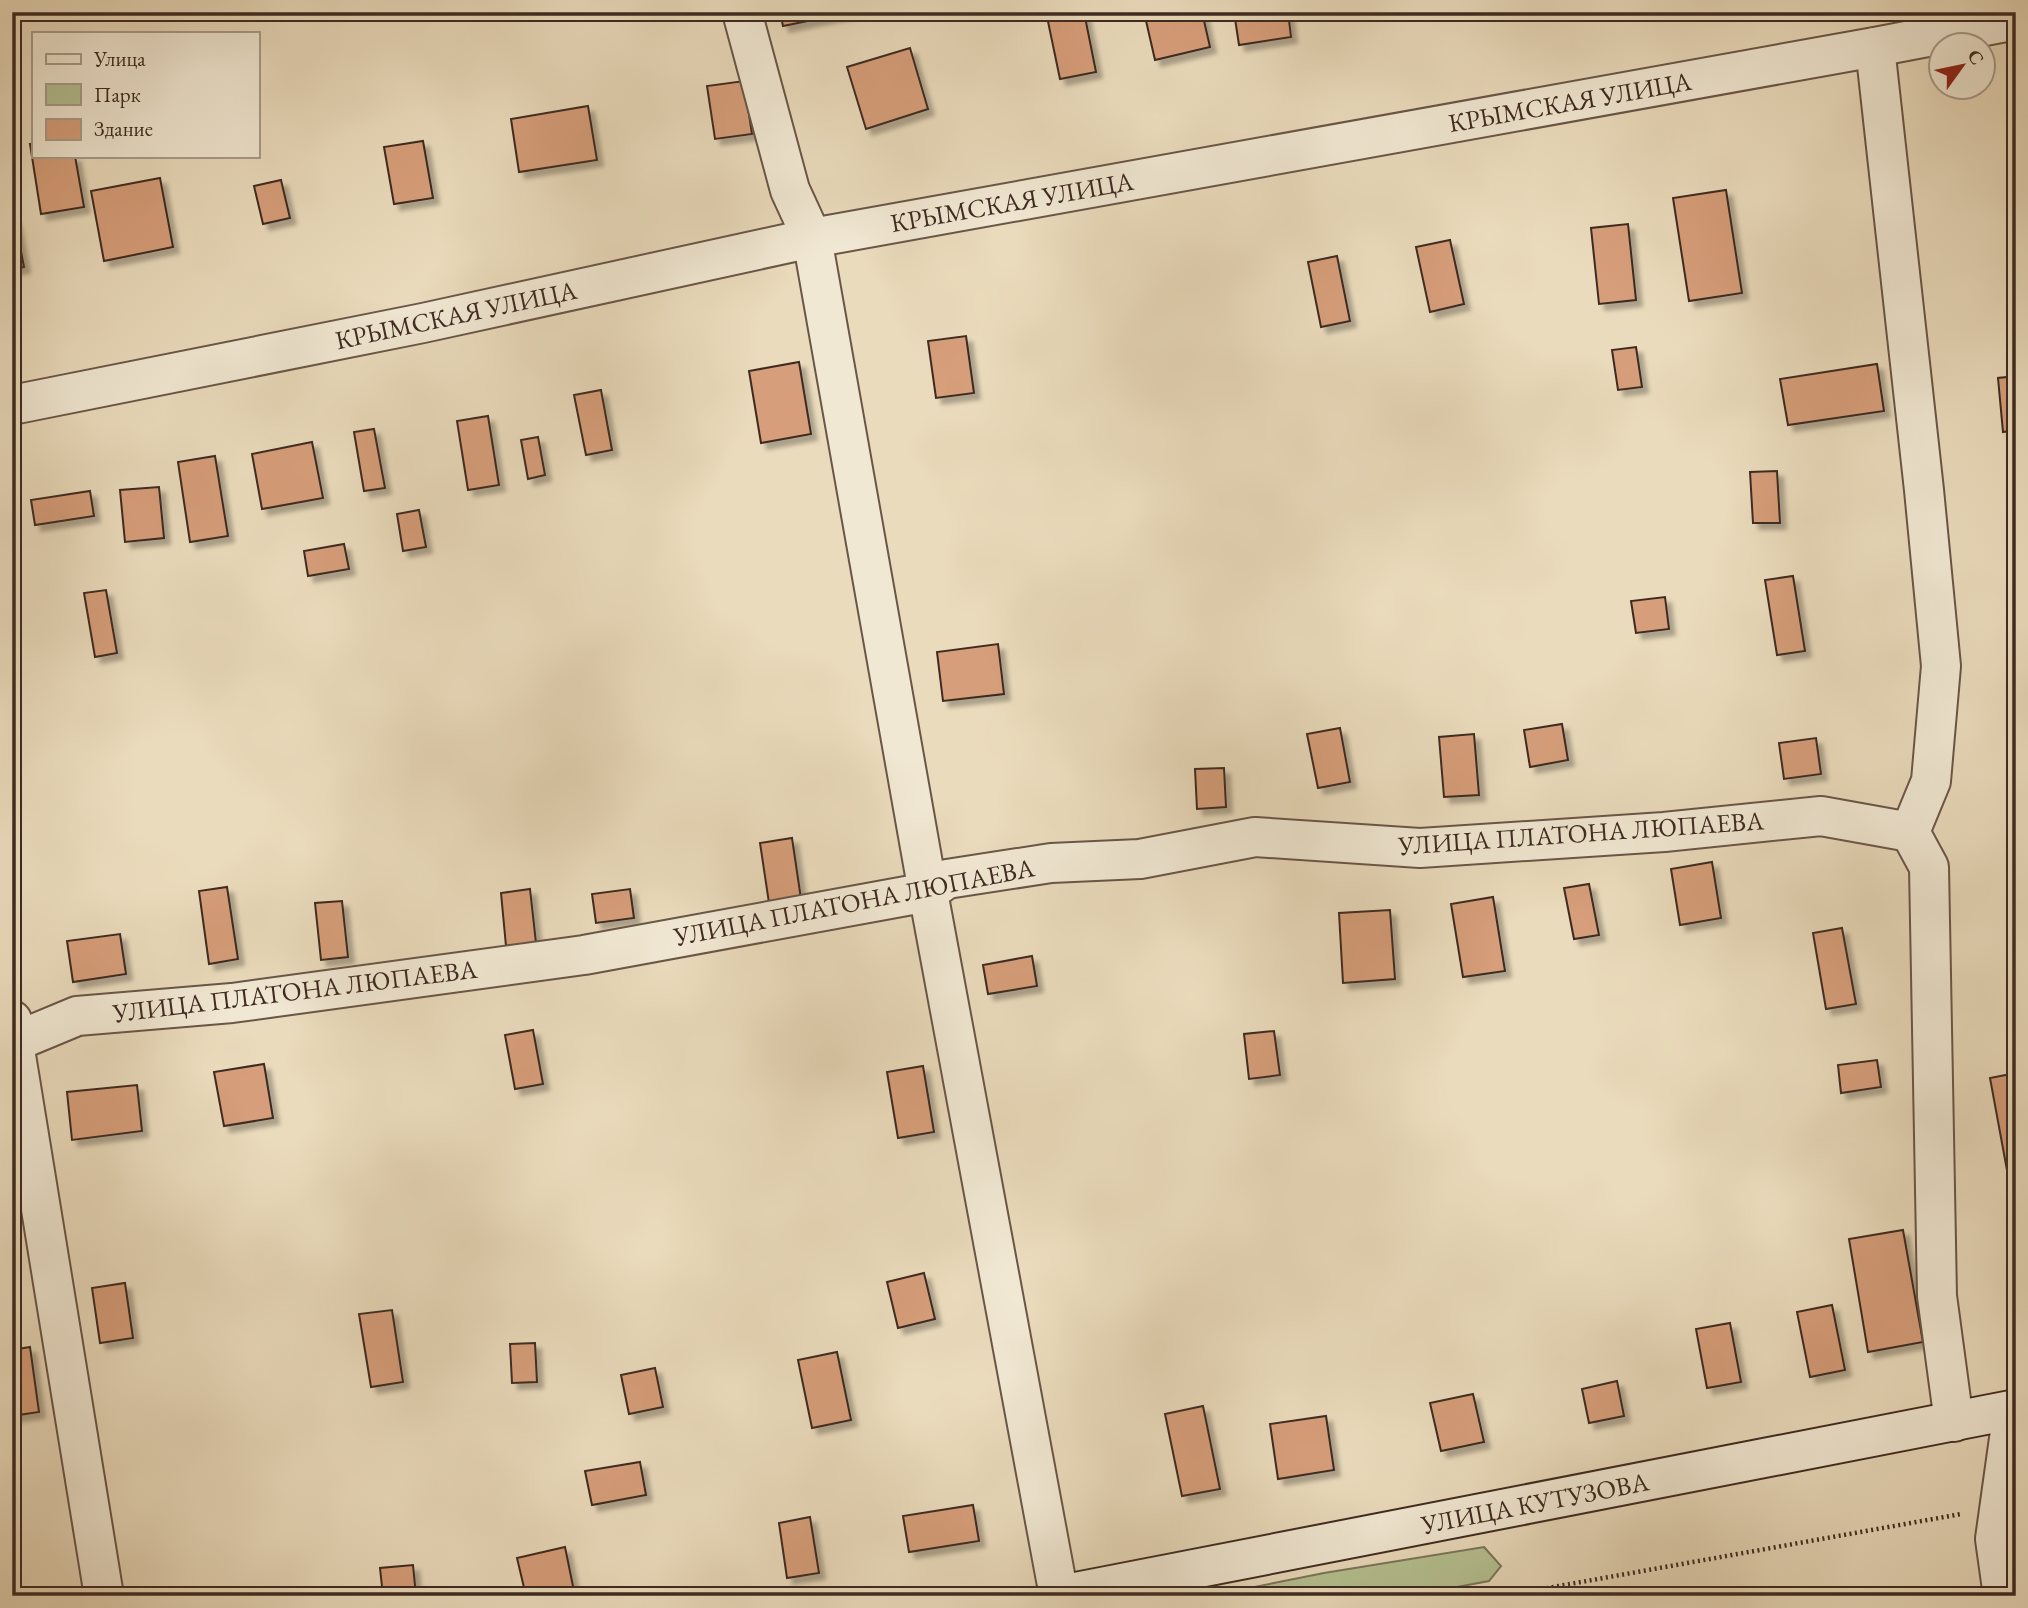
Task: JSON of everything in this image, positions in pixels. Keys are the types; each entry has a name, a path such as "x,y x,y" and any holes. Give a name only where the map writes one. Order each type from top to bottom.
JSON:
{"street":[{"path":"742,12 790,190 813,238 928,892 1058,1596"},
{"name":"КРЫМСКАЯ УЛИЦА","path":"12,405 423,323 813,238 2016,20"},
{"path":"1875,47 1941,666 1931,782 1910,832 1929,867 1937,1296 1954,1422"},
{"name":"УЛИЦА ПЛАТОНА ЛЮПАЕВА","path":"13,1035 77,1016 232,1003 584,955 928,892 947,879 1051,863 1140,859 1255,837 1420,848 1664,832 1821,816 1910,832"},
{"path":"13,1035 104,1596"},
{"path":"2004,1596 1995,1539 2014,1410"},
{"name":"УЛИЦА КУТУЗОВА","path":"1058,1596 2014,1410"}],"path":[{"path":"1503,1596 1966,1513 2001,1494"}],"green space":[{"path":"1484,1547 1501,1566 1489,1581 1409,1596 1209,1596 1324,1573"}],"building":[{"path":"780,12 852,12 783,26"},
{"path":"1046,12 1084,12 1096,72 1060,79"},
{"path":"1144,12 1202,12 1210,47 1155,60"},
{"path":"1234,12 1288,12 1291,37 1239,45"},
{"path":"910,48 928,109 866,129 847,67"},
{"path":"744,81 752,134 715,139 707,86"},
{"path":"588,106 597,160 519,172 511,119"},
{"path":"423,141 433,198 394,204 384,147"},
{"path":"32,158 75,158 84,207 41,214"},
{"path":"160,178 173,247 104,261 91,191"},
{"path":"281,180 290,218 263,224 254,186"},
{"path":"1726,190 1742,293 1689,301 1673,198"},
{"path":"12,220 15,220 24,267 12,269"},
{"path":"1628,224 1636,300 1599,304 1591,228"},
{"path":"1450,240 1464,304 1430,312 1416,247"},
{"path":"1337,256 1350,321 1321,327 1308,262"},
{"path":"966,336 974,393 936,398 928,341"},
{"path":"1636,347 1642,387 1618,390 1612,350"},
{"path":"799,362 811,434 761,443 749,371"},
{"path":"1877,364 1884,411 1788,425 1780,379"},
{"path":"2016,376 2016,430 2003,432 1998,378"},
{"path":"601,390 612,450 586,455 574,395"},
{"path":"488,416 499,485 468,490 457,421"},
{"path":"374,429 385,488 364,491 354,432"},
{"path":"538,437 545,475 528,479 521,440"},
{"path":"312,442 323,498 262,509 252,454"},
{"path":"215,456 228,536 190,542 178,462"},
{"path":"1777,471 1780,523 1753,523 1750,472"},
{"path":"2016,480 2016,529 2014,529 2008,481"},
{"path":"159,487 164,538 125,542 120,490"},
{"path":"90,491 94,516 35,525 31,500"},
{"path":"419,510 426,547 403,551 397,514"},
{"path":"344,544 349,569 308,576 304,551"},
{"path":"1793,576 1805,651 1777,655 1765,580"},
{"path":"106,590 117,653 95,657 84,593"},
{"path":"1665,597 1669,629 1636,633 1631,601"},
{"path":"998,644 1004,694 943,701 937,652"},
{"path":"1562,724 1568,760 1530,767 1524,730"},
{"path":"1340,728 1350,782 1318,788 1307,734"},
{"path":"1474,734 1479,795 1444,797 1439,737"},
{"path":"1816,738 1821,774 1784,779 1779,743"},
{"path":"1224,768 1226,807 1197,809 1195,769"},
{"path":"792,838 801,899 769,903 760,843"},
{"path":"1712,862 1721,918 1680,925 1671,869"},
{"path":"1589,884 1599,935 1574,939 1564,888"},
{"path":"227,887 238,959 209,964 199,891"},
{"path":"530,889 536,943 506,946 501,893"},
{"path":"630,889 634,918 596,923 592,894"},
{"path":"1493,897 1505,971 1463,977 1451,904"},
{"path":"342,901 348,957 321,960 315,903"},
{"path":"1390,910 1395,979 1343,983 1339,913"},
{"path":"1842,928 1856,1004 1826,1009 1813,933"},
{"path":"120,934 126,974 73,982 67,941"},
{"path":"1032,956 1037,986 988,994 983,965"},
{"path":"533,1030 543,1084 515,1089 505,1035"},
{"path":"1274,1031 1280,1075 1249,1079 1244,1034"},
{"path":"1877,1060 1881,1087 1841,1093 1838,1065"},
{"path":"264,1064 273,1118 224,1126 214,1072"},
{"path":"923,1066 934,1132 898,1138 887,1072"},
{"path":"2016,1073 2016,1219 1990,1078"},
{"path":"137,1085 142,1131 72,1140 67,1092"},
{"path":"1903,1230 1923,1342 1868,1352 1849,1239"},
{"path":"924,1273 935,1319 898,1328 887,1282"},
{"path":"125,1283 133,1338 100,1343 92,1288"},
{"path":"1832,1305 1845,1370 1810,1377 1797,1312"},
{"path":"392,1310 403,1382 371,1387 359,1314"},
{"path":"1730,1323 1741,1382 1707,1388 1696,1329"},
{"path":"535,1343 537,1382 512,1383 510,1344"},
{"path":"30,1347 39,1412 12,1416 12,1350"},
{"path":"837,1352 851,1420 812,1428 798,1360"},
{"path":"655,1368 663,1407 629,1414 621,1375"},
{"path":"1617,1381 1624,1416 1589,1423 1582,1389"},
{"path":"1473,1394 1484,1442 1441,1451 1430,1403"},
{"path":"1203,1406 1220,1489 1182,1496 1165,1414"},
{"path":"1326,1416 1334,1470 1278,1479 1270,1424"},
{"path":"640,1462 646,1495 592,1505 585,1471"},
{"path":"973,1505 979,1541 909,1552 903,1516"},
{"path":"810,1517 819,1573 787,1578 779,1523"},
{"path":"565,1547 575,1596 526,1596 517,1558"},
{"path":"413,1565 416,1596 383,1596 380,1568"}]}
